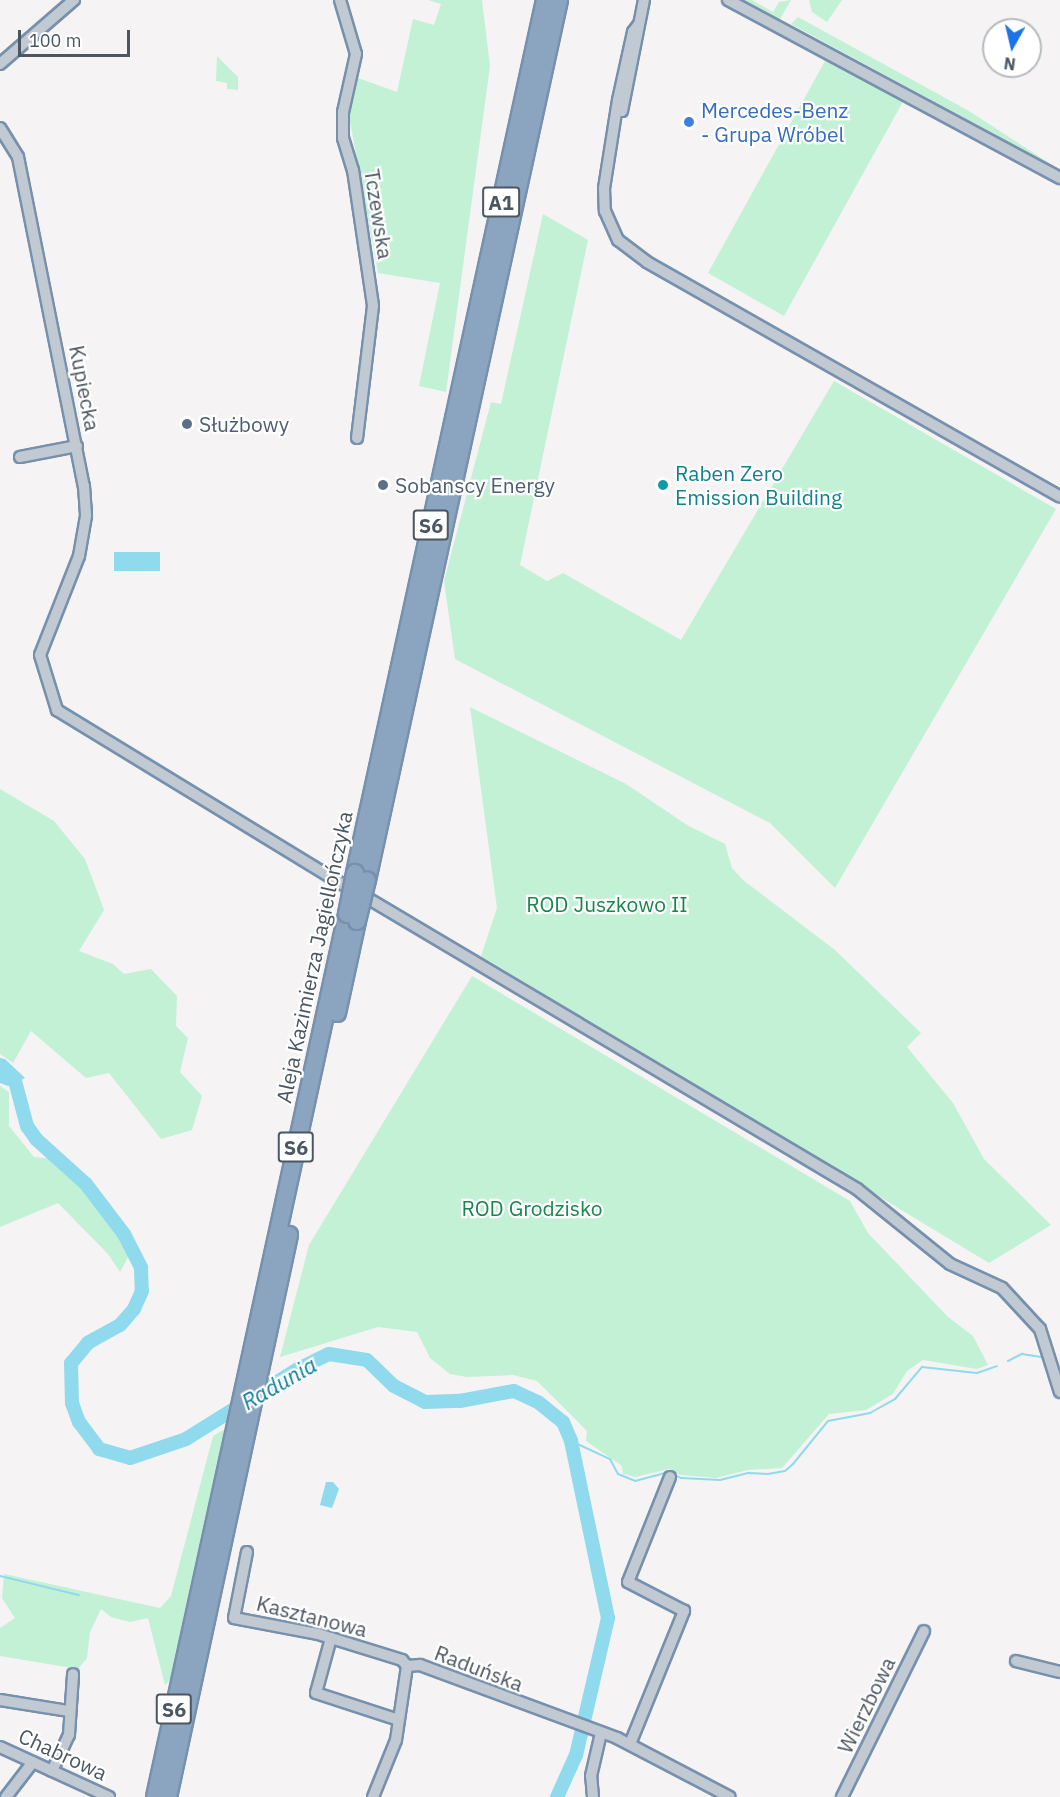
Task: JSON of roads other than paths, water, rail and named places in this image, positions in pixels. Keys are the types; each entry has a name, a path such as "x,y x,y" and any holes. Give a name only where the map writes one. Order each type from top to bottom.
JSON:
{"highway":[{"name":"A1","path":"463,409 545,0"},
{"name":"A1","path":"463,409 559,0"},
{"name":"Aleja Kazimierza Jagiellończyka","path":"168,1797 202,1603 352,917 355,879 463,409"},
{"name":"Aleja Kazimierza Jagiellończyka","path":"155,1797 199,1622"}],"street":[{"path":"0,64 74,0"},
{"name":"Tczewska","path":"339,0 356,54 342,124 353,170 374,306 357,438"},
{"path":"644,0 630,82 617,120 604,188 605,211 618,240 647,262 1060,497"},
{"path":"728,0 1060,178"},
{"name":"Kupiecka","path":"0,128 18,157 77,446 86,502 82,540 40,655 57,710 355,879"},
{"path":"20,457 77,446"},
{"path":"369,899 856,1189 950,1264 1002,1288 1040,1329 1060,1392"},
{"path":"630,1744 684,1611 628,1582 670,1478"},
{"name":"Kasztanowa","path":"247,1552 234,1617 332,1638 402,1660 408,1666"},
{"name":"Wierzbowa","path":"842,1797 924,1631"},
{"path":"332,1638 316,1694 399,1720"},
{"path":"1016,1661 1060,1672"},
{"name":"Raduńska","path":"373,1797 390,1758 408,1666 420,1665 630,1744 730,1797"},
{"path":"52,1770 69,1735 73,1674"},
{"path":"0,1700 69,1711"},
{"path":"593,1797 591,1776 597,1732"},
{"name":"Chabrowa","path":"0,1747 109,1797"},
{"path":"6,1797 33,1762"}],"water":[{"path":"114,552 160,552 160,571 114,571"},
{"path":"0,1058 5,1059 25,1078 8,1086 0,1083"},
{"path":"326,1482 333,1482 339,1489 332,1508 320,1505"}],"waterway":[{"name":"Radunia","path":"0,1071 15,1081 27,1126 36,1139 86,1184 124,1234 141,1268 142,1291 134,1309 120,1325 88,1343 71,1363 72,1403 79,1422 99,1449 130,1458 186,1439 298,1369 329,1354 367,1360 394,1386 425,1402 460,1401 514,1391 538,1402 563,1422 571,1441 608,1618 576,1755 557,1797"},
{"path":"1008,1361 1022,1354 1046,1358"},
{"path":"571,1441 610,1459 618,1474 635,1481 668,1472 681,1478 720,1480 749,1473 768,1474 785,1471 793,1464 828,1421 870,1413 895,1399 922,1367 977,1373 997,1366"},
{"path":"0,1576 79,1595"}],"place":[{"name":"Mercedes-Benz - Grupa Wróbel","path":"689,122"},
{"name":"Służbowy","path":"187,424"},
{"name":"Sobanscy Energy","path":"383,485"},
{"name":"Raben Zero Emission Building","path":"663,485"}],"park label":[{"name":"ROD Juszkowo II","path":"607,904"},
{"name":"ROD Grodzisko","path":"532,1208"}]}
